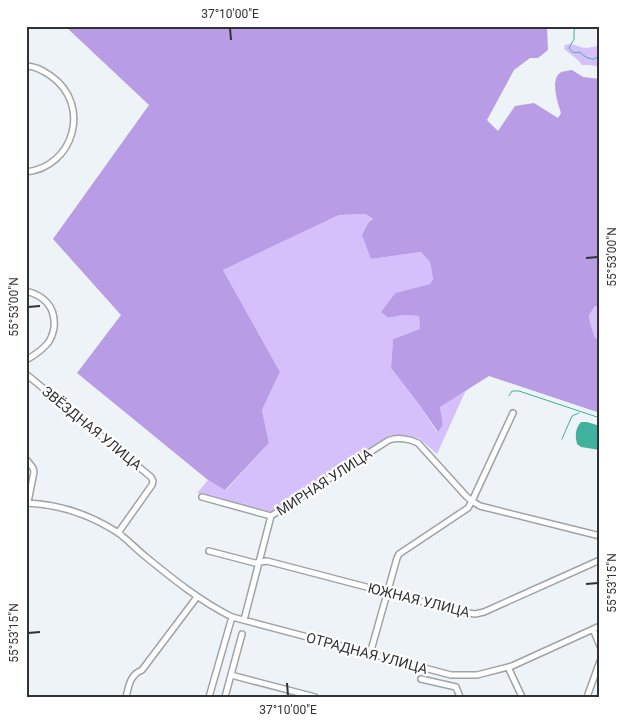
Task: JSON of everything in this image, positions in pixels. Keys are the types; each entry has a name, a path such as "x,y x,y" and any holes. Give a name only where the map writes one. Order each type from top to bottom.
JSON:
{"street":[{"path":"26,66 43,70 65,88 71,99 74,112 74,126 70,140 61,154 49,164 35,171 26,172"},
{"path":"26,291 36,294 48,303 54,316 54,325 50,341 41,351 26,360"},
{"name":"ЗВЁЗДНАЯ УЛИЦА","path":"26,374 151,477 152,485 118,533"},
{"path":"370,654 399,554 465,510 472,502 513,414"},
{"name":"МИРНАЯ УЛИЦА","path":"244,620 271,516 389,440 397,439 418,443 472,502"},
{"path":"26,459 34,472 27,502"},
{"path":"202,497 271,516"},
{"name":"ОТРАДНАЯ УЛИЦА","path":"27,502 60,507 82,514 118,533 197,597 232,617 451,675 476,675 508,667 600,626"},
{"path":"472,502 480,506 600,536"},
{"name":"ЮЖНАЯ УЛИЦА","path":"208,551 255,563 267,561 475,614 484,612 600,560"},
{"path":"126,697 131,677 136,672 142,670 197,597"},
{"path":"209,697 232,617"},
{"path":"592,629 600,646"},
{"path":"225,697 242,634"},
{"path":"587,697 600,661"},
{"path":"508,667 522,697"},
{"path":"231,674 315,697"},
{"path":"421,679 456,687 460,697"}],"shaded area":[{"path":"65,26 547,26 548,50 538,58 530,58 514,70 487,120 498,131 515,106 534,103 558,118 561,113 555,86 557,76 560,73 572,70 583,77 600,79 600,306 595,306 589,315 595,338 600,340 600,413 489,376 440,407 443,425 438,432 391,368 393,339 420,329 419,316 403,315 388,318 381,312 395,293 430,284 433,279 430,262 421,252 371,259 362,235 369,222 373,219 365,214 339,215 223,270 280,372 262,410 269,443 225,490 208,480 77,373 121,315 53,239 149,105"},
{"path":"569,44 587,48 600,46 600,67 582,65 564,49 565,45"},
{"path":"365,214 373,220 371,259 421,252 430,262 433,279 430,284 395,293 381,312 388,318 403,315 419,316 420,329 393,339 391,368 437,432 443,425 440,407 466,390 437,454 419,438 390,435 276,511 271,512 197,493 208,480 226,490 269,443 262,410 280,372 223,270 339,215"},
{"path":"595,306 600,306 600,340 595,339 590,323 589,315"},
{"path":"581,422 600,426 600,450 581,447 577,444 576,432"}],"waterway":[{"path":"576,26 570,50 580,52 590,59 595,59 600,54"},
{"path":"509,396 512,391 519,391 600,418"},
{"path":"562,439 572,416 579,413"}]}
